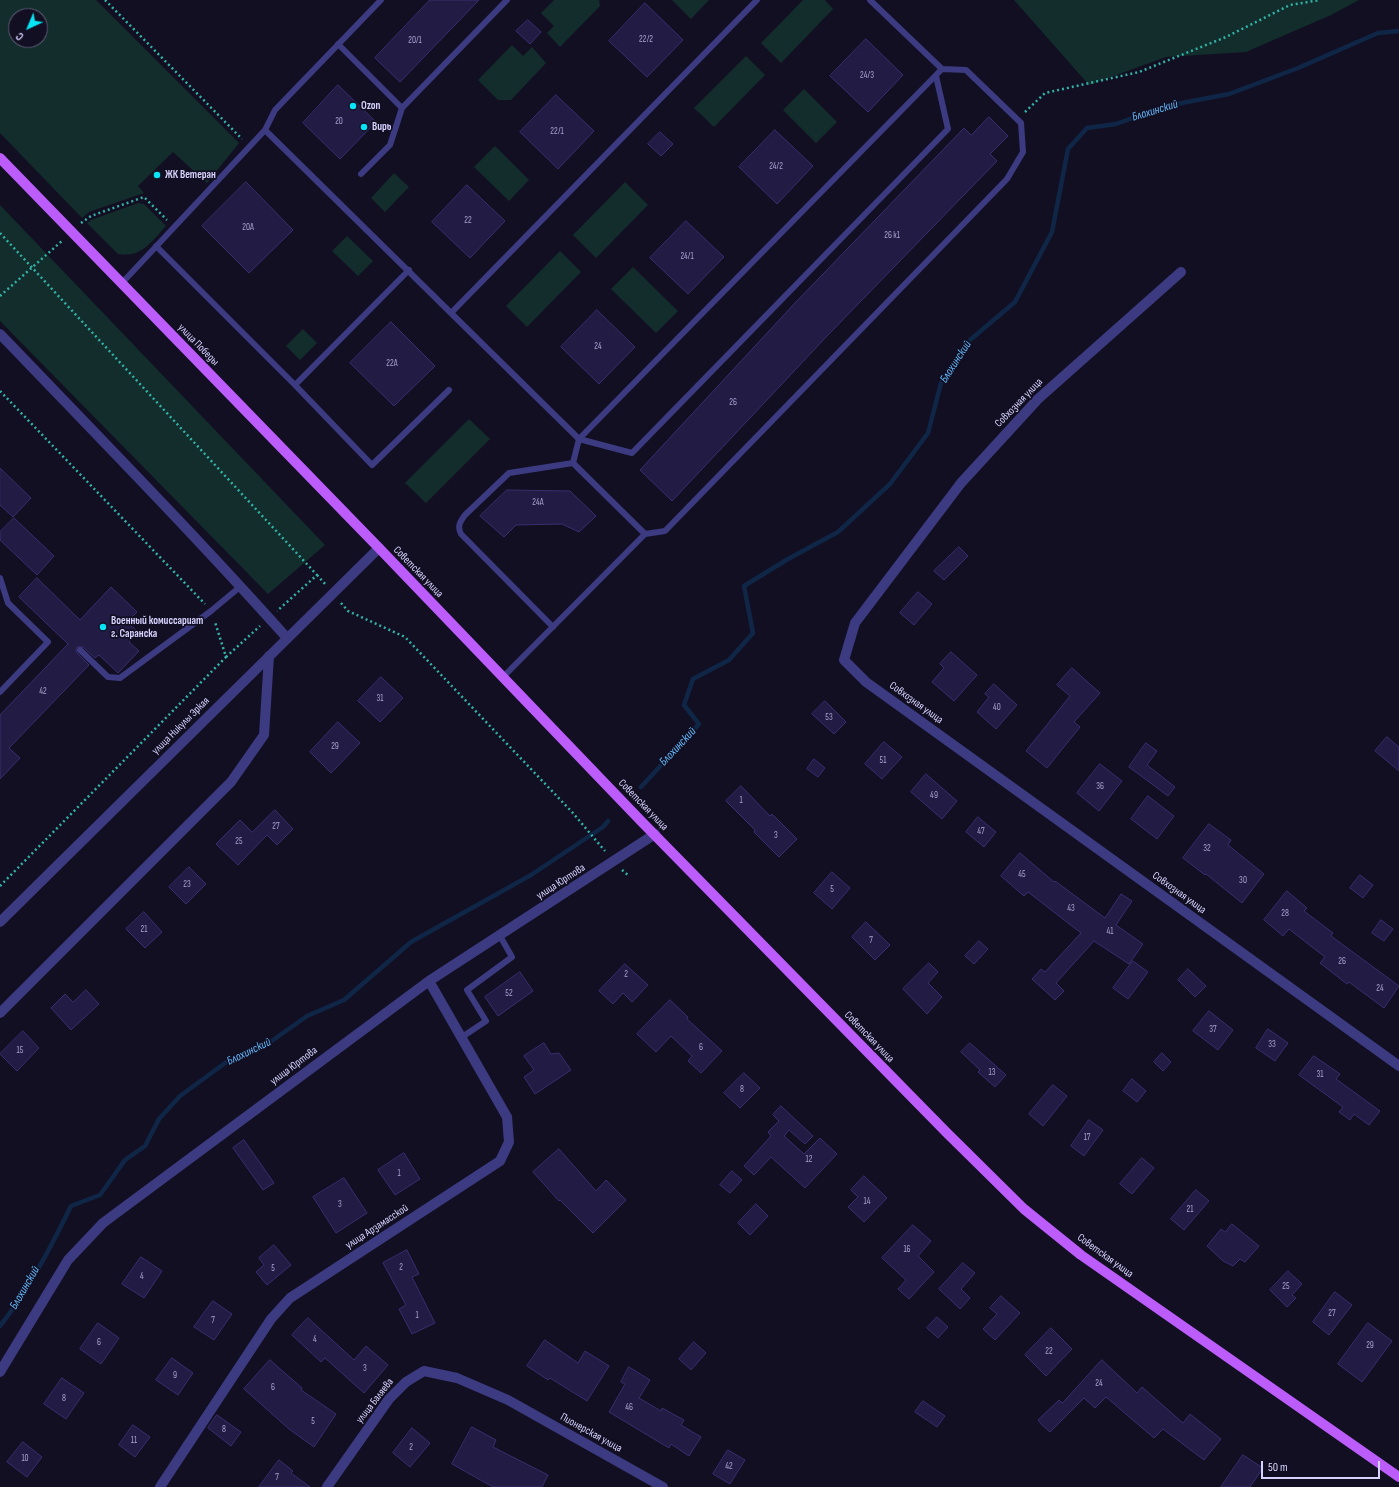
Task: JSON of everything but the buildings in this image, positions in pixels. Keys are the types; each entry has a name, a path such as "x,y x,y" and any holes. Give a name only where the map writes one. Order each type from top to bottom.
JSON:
{"main road":[{"name":"улица Победы","path":"0,158 70,232 379,548"},
{"name":"Советская улица","path":"379,548 655,834 947,1133 1024,1209 1081,1254 1399,1477"}],"street":[{"name":"Совхозная улица","path":"1181,272 1038,399 961,483 855,623 844,660 872,686 1399,1066"},
{"path":"0,334 288,638"},
{"name":"улица Никулы Эркая","path":"0,922 379,548"},
{"path":"0,1013 231,782 264,735 269,656"},
{"name":"улица Юртова","path":"0,1372 68,1260 103,1223 429,981 655,834"},
{"name":"улица Арзамасской","path":"160,1487 271,1318 290,1298 500,1161 509,1142 507,1117 429,981"},
{"name":"улица Баляева","path":"327,1487 389,1399 406,1382 424,1371 457,1378 508,1400"},
{"name":"Пионерская улица","path":"508,1400 663,1487"}],"lane":[{"path":"121,284 265,130 275,110 381,0"},
{"path":"361,174 390,145 402,108 507,0"},
{"path":"452,312 757,0"},
{"path":"504,677 644,534 665,531 1007,179 1023,152 1021,123 1017,119 966,70 942,69 870,0"},
{"path":"338,44 402,108"},
{"path":"574,463 579,439 942,69"},
{"path":"265,130 452,312 579,439 632,453 948,129 936,76"},
{"path":"156,246 295,385 372,465 449,390"},
{"path":"295,385 409,270"},
{"path":"574,463 644,534"},
{"path":"553,627 461,534 458,528 459,522 465,515 509,472 574,463"},
{"path":"0,578 8,603 48,642 0,692"},
{"path":"80,650 108,677 120,678 212,611 240,586"},
{"path":"462,1037 486,1021 467,990 512,957 500,936"}],"path":[{"path":"105,0 250,146"},
{"path":"1017,119 1045,94 1139,72 1226,37 1290,5 1320,0"},
{"path":"0,296 70,232 91,216 144,196 174,227"},
{"path":"0,233 317,575 348,611 405,637 572,812 602,847"},
{"path":"0,391 212,611 226,657"},
{"path":"0,886 226,657 317,575"}],"green space":[{"path":"0,0 96,0 239,143 207,183 173,152 138,186 144,193 89,212 82,218 0,133"},
{"path":"554,0 599,0 600,6 560,47 547,33 554,26 541,13"},
{"path":"672,0 709,0 691,19"},
{"path":"803,0 825,0 833,9 781,63 761,43"},
{"path":"1014,0 1359,0 1331,15 1246,52 1166,57 1089,85"},
{"path":"512,45 523,56 532,47 546,63 511,100 498,100 478,80"},
{"path":"746,56 765,75 714,127 694,108"},
{"path":"804,89 837,122 816,143 783,110"},
{"path":"495,146 529,180 509,201 474,167"},
{"path":"394,173 409,187 385,212 371,198"},
{"path":"625,182 648,205 596,258 573,235"},
{"path":"138,203 144,204 166,226 151,243 134,254 118,254 87,223 91,220"},
{"path":"0,205 325,545 268,594 0,321"},
{"path":"347,236 373,261 358,276 332,251"},
{"path":"560,251 581,272 527,327 506,306"},
{"path":"633,267 678,311 656,333 611,289"},
{"path":"303,329 317,343 300,360 286,346"},
{"path":"469,419 490,439 426,503 405,483"}],"waterway":[{"name":"Блохинский","path":"641,787 699,724 684,705 693,679 729,660 753,633 744,586 788,559 838,532 890,484 928,433 941,383 970,340 1015,302 1052,232 1068,149 1087,128 1116,124 1166,106 1229,94 1298,68 1378,33 1399,31"},
{"name":"Блохинский","path":"0,1326 11,1312 39,1268 71,1206 100,1195 125,1160 145,1146 159,1119 180,1096 232,1058 266,1045 307,1016 344,1000 411,942 531,875 603,827 608,821"}],"place":[{"name":"Ozon","path":"353,106"},
{"name":"Вирь","path":"364,127"},
{"name":"ЖК Ветеран","path":"157,175"},
{"name":"Военный комиссариат г. Саранска","path":"103,627"}]}
